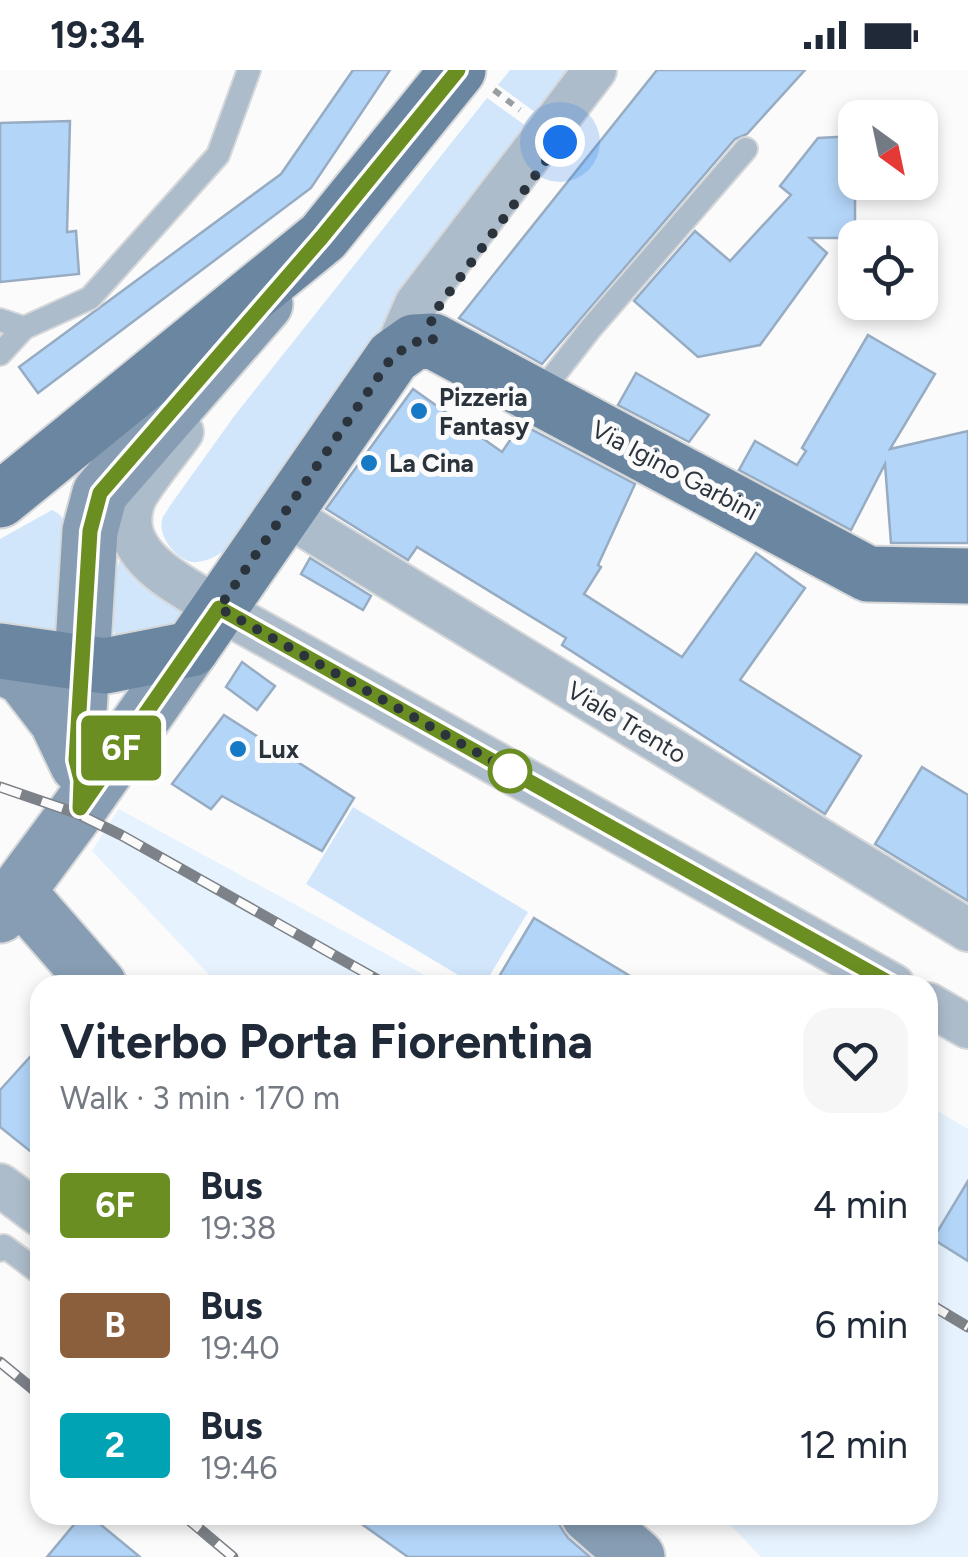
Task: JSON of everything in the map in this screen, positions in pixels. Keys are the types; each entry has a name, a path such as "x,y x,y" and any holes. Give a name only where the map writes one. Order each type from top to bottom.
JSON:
{"main road":[{"path":"78,784 90,531 100,493 322,237 458,70"},
{"path":"0,500 322,237"},
{"path":"89,975 6,895 78,784 205,629 271,534 413,349"},
{"name":"Via Igino Garbini","path":"413,349 537,397 868,574 968,576"},
{"path":"0,651 105,666 205,629"},
{"path":"0,666 22,677 57,721 78,784"},
{"path":"600,1525 637,1557"}],"street":[{"path":"413,349 416,304 595,70"},
{"path":"413,349 431,317 614,70"},
{"path":"322,237 133,500 130,527 139,552 166,575 205,629 874,975"},
{"path":"166,575 200,579 271,534"},
{"name":"Viale Trento","path":"271,534 968,930"},
{"path":"938,1010 968,1027"},
{"path":"0,1185 30,1208"}],"lane":[{"path":"0,354 24,328 90,298 218,155 249,70"},
{"path":"537,397 591,328 746,149"},
{"path":"0,320 24,328"},
{"path":"0,1250 4,1246 30,1266"}],"shaded area":[{"path":"510,70 578,70 543,118 498,85"},
{"path":"487,98 533,131 292,451 243,534 207,560 192,562 180,557 161,527 169,507 235,415"},
{"path":"52,510 64,520 66,636 0,630 0,539"},
{"path":"120,560 185,618 169,628 117,639 111,600"},
{"path":"353,807 528,912 490,975 458,975 306,884"},
{"path":"119,809 425,975 210,975 92,851"},
{"path":"938,1111 968,1129 968,1557 761,1557 731,1525 938,1525"}],"building":[{"path":"353,70 390,70 311,188 38,393 19,367 281,174"},
{"path":"657,70 805,70 747,134 735,139 542,364 459,318"},
{"path":"70,121 67,232 76,231 79,274 0,282 0,123"},
{"path":"838,137 838,200 855,200 855,220 838,220 838,238 810,238 827,253 760,345 698,357 634,301 695,231 730,261 791,195 780,186 818,138"},
{"path":"868,335 935,374 890,449 968,431 968,543 891,543 885,464 851,530 739,470 755,441 797,465 806,451 802,448"},
{"path":"636,373 709,415 689,442 618,405"},
{"path":"413,389 502,452 521,424 635,484 598,565 601,567 584,594 682,657 756,553 805,588 740,680 861,756 825,814 562,645 566,638 417,547 408,560 326,509"},
{"path":"310,558 371,596 363,610 301,574"},
{"path":"242,662 275,686 257,710 226,687"},
{"name":"Lux","path":"224,715 354,798 322,851 222,796 211,809 172,784"},
{"path":"922,767 968,795 968,901 875,844"},
{"path":"534,918 628,975 500,975"},
{"path":"30,1057 30,1151 0,1127 0,1090"},
{"path":"968,1181 968,1261 938,1242 938,1231"},
{"path":"74,1525 101,1525 140,1557 47,1557"},
{"path":"363,1525 560,1525 590,1557 408,1557"}],"railway":[{"path":"0,787 76,813 121,835 369,975"},
{"path":"938,1309 968,1327"},
{"path":"0,1362 30,1387"},
{"path":"195,1525 233,1557"}],"bus line":[{"name":"6F","path":"458,70 322,237 100,493 90,531 76,760 81,780 80,808 219,608 875,975"}],"place":[{"name":"Pizzeria Fantasy","path":"419,411"},
{"name":"La Cina","path":"369,463"},
{"name":"Lux","path":"238,749"}],"route":[{"path":"510,771 517,775 219,608 392,357 414,342 433,341 431,317 560,142"}]}
